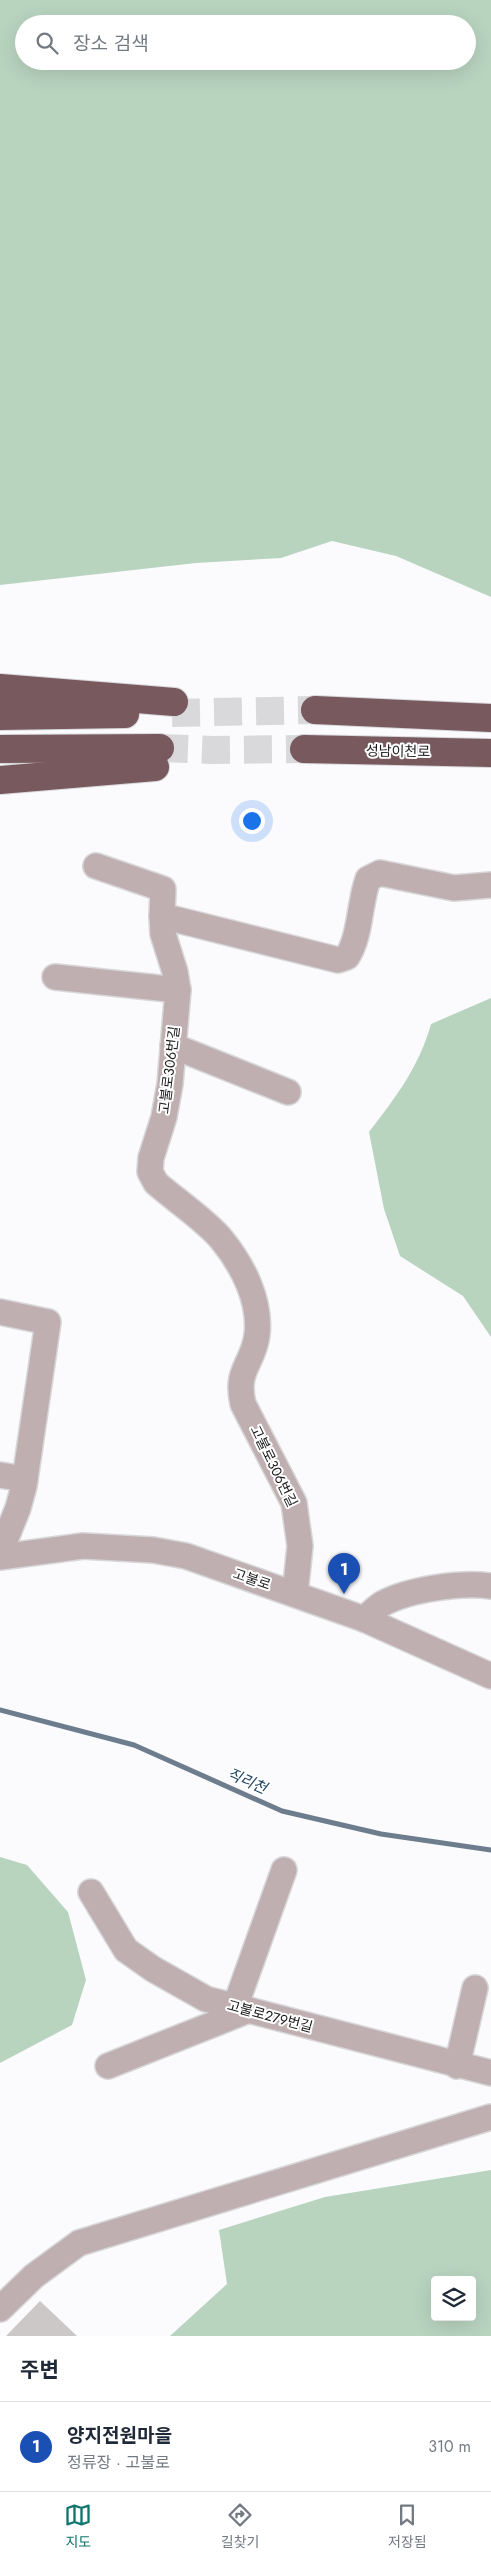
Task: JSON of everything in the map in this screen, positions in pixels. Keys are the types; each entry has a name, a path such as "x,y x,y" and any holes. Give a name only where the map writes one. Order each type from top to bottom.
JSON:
{"highway":[{"path":"0,688 173,707 0,716"},
{"path":"315,710 491,718"},
{"name":"성남이천로","path":"304,748 491,753"},
{"path":"0,749 158,758 0,780"}],"street":[{"name":"고불로306번길","path":"96,866 163,889 163,934 175,972 178,990 170,1084 164,1117 151,1158 150,1172 156,1183 222,1239 241,1268 253,1293 257,1315 256,1336 241,1375 240,1388 243,1404 294,1504 300,1546 295,1594"},
{"path":"162,916 338,960 347,957 353,947 368,879 380,873 454,888 491,885"},
{"path":"55,977 178,990"},
{"path":"173,1046 288,1092"},
{"path":"0,1312 48,1322 25,1479 18,1508 0,1553"},
{"path":"0,1475 25,1479"},
{"name":"고불로","path":"0,1557 83,1546 153,1550 186,1556 364,1619 491,1676"},
{"path":"364,1619 382,1604 414,1593 452,1587 491,1586"},
{"path":"108,2066 242,2009 284,1870"},
{"name":"고불로279번길","path":"91,1892 126,1950 152,1969 206,1999 491,2074"},
{"path":"457,2066 476,1988"},
{"path":"0,2309 34,2276 79,2243 491,2117"}],"green space":[{"path":"0,0 491,0 491,597 396,556 332,541 281,558 196,563 0,585"},
{"path":"491,998 491,1337 463,1296 400,1256 384,1209 369,1132 406,1081 420,1054 431,1024"},
{"path":"0,1857 27,1865 68,1912 86,1980 72,2025 0,2063"},
{"path":"491,2170 491,2336 170,2336 227,2284 219,2230 325,2197"}],"building":[{"path":"40,2301 77,2336 6,2336"}],"waterway":[{"name":"직리천","path":"0,1710 134,1745 282,1811 381,1834 491,1850"}],"tunnel":[{"path":"172,713 315,710"},
{"path":"160,748 212,750 304,749"}],"place":[{"name":"양지전원마을","path":"344,1594"}]}
